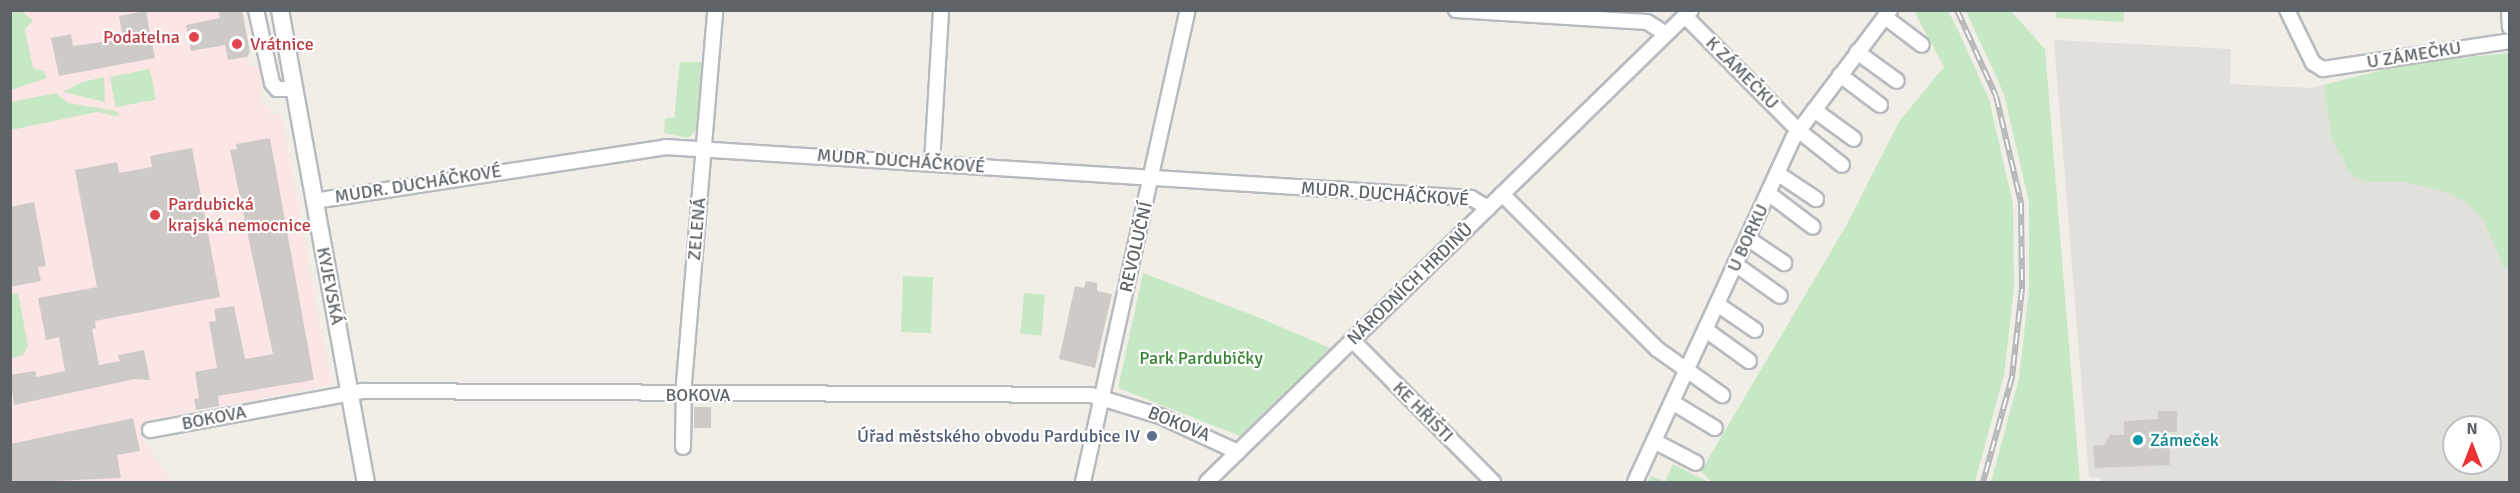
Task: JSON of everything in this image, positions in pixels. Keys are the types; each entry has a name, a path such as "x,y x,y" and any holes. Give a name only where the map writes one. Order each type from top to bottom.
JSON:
{"street":[{"path":"256,10 274,87 294,89"},
{"name":"KYJEVSKÁ","path":"280,10 366,483"},
{"name":"ZELENÁ","path":"683,447 684,395 715,10"},
{"path":"932,163 941,10"},
{"name":"REVOLUČNÍ","path":"1083,483 1188,10"},
{"path":"1456,10 1647,22 1666,34"},
{"name":"U ZÁMEČKU","path":"2287,10 2319,69 2510,41"},
{"path":"2509,10 2510,27"},
{"name":"NÁRODNÍCH HRDINŮ","path":"1207,483 1688,13"},
{"name":"K ZÁMEČKU","path":"1688,13 1798,130 1842,165"},
{"path":"1887,14 1922,45"},
{"name":"U BORKU","path":"1635,483 1798,130 1887,14"},
{"path":"265,56 288,52"},
{"path":"1857,52 1897,81"},
{"path":"1840,75 1880,105"},
{"path":"1814,110 1854,139"},
{"name":"MUDR. DUCHÁČKOVÉ","path":"314,201 636,149 704,149 1471,198 1488,208"},
{"path":"1777,173 1816,199"},
{"path":"1502,194 1657,349 1722,395"},
{"path":"1768,194 1813,227"},
{"path":"1747,238 1784,263"},
{"path":"1735,264 1780,296"},
{"path":"1717,304 1755,330"},
{"path":"1706,330 1749,361"},
{"name":"KE HŘIŠTI","path":"1353,341 1493,483"},
{"name":"BOKOVA","path":"150,430 349,392 1103,396 1224,442 1238,452"},
{"path":"1672,402 1715,428"},
{"path":"1654,441 1696,463"}],"shaded area":[{"name":"Pardubická krajská nemocnice","path":"10,11 244,11 248,67 260,65 261,106 268,105 270,115 281,114 331,385 157,418 144,424 144,439 171,482 11,482"},
{"path":"2054,40 2231,49 2230,84 2310,88 2411,63 2509,53 2509,482 2101,482 2100,478 2089,477"}],"green space":[{"path":"21,11 33,20 25,29 33,68 44,71 47,78 11,90 11,13"},
{"path":"1914,11 1948,11 1957,28 1989,99 2013,204 2014,289 2004,375 1975,482 1711,482 1701,471 1846,226 1900,120 1944,67"},
{"path":"1966,11 2011,11 2045,49 2080,482 1991,482 2019,378 2029,290 2029,202 2004,94"},
{"path":"2056,11 2124,11 2123,22 2056,18"},
{"path":"2509,53 2509,269 2505,269 2483,219 2464,201 2440,190 2404,182 2367,182 2351,175 2332,139 2324,85 2411,63"},
{"path":"680,62 702,62 696,131 688,138 664,133 665,118 674,118"},
{"path":"150,69 156,99 116,107 110,77"},
{"path":"104,77 105,102 63,92 79,83"},
{"path":"56,93 68,103 116,111 121,117 97,112 11,130 11,102"},
{"name":"Park Pardubičky","path":"1143,273 1330,348 1240,436 1118,388"},
{"path":"903,276 933,277 931,333 901,332"},
{"path":"18,293 28,346 23,355 11,359 11,294"},
{"path":"1024,293 1045,295 1041,336 1020,334"},
{"path":"1673,464 1708,482 1665,482"},
{"path":"1651,476 1665,482 1648,482"}],"building":[{"path":"218,10 242,10 250,52 247,57 228,60 225,45 191,51 186,25 220,18"},
{"path":"146,11 155,58 59,76 51,38 71,34 73,46 123,39 119,16"},
{"path":"270,138 314,380 218,396 219,406 196,410 194,399 199,398 195,372 217,368 209,322 216,321 214,309 234,306 245,359 273,354 230,150 237,149 236,144"},
{"path":"192,148 220,297 95,321 96,328 92,329 99,365 120,361 118,355 144,350 150,380 135,379 14,405 10,375 35,371 36,377 65,371 59,337 46,340 38,298 97,287 75,170 117,162 119,173 152,167 150,156"},
{"path":"34,202 46,266 38,267 41,281 10,287 10,207"},
{"path":"1086,281 1097,283 1097,291 1112,294 1095,368 1059,359 1075,286 1084,288"},
{"path":"694,407 711,407 711,428 694,428"},
{"name":"Zámeček","path":"2158,411 2177,411 2177,432 2169,432 2170,465 2095,468 2093,446 2104,445 2110,435 2124,435 2124,421 2158,419"},
{"path":"133,418 140,451 117,455 121,478 10,483 10,444"}],"railway":[{"path":"1957,10 1996,96 2021,203 2022,289 2012,377 1983,482"}],"place":[{"name":"Podatelna","path":"194,37"},
{"name":"Vrátnice","path":"237,44"},
{"name":"Pardubická krajská nemocnice","path":"155,215"},
{"name":"Úřad městského obvodu Pardubice IV","path":"1152,436"},
{"name":"Zámeček","path":"2138,440"}]}
